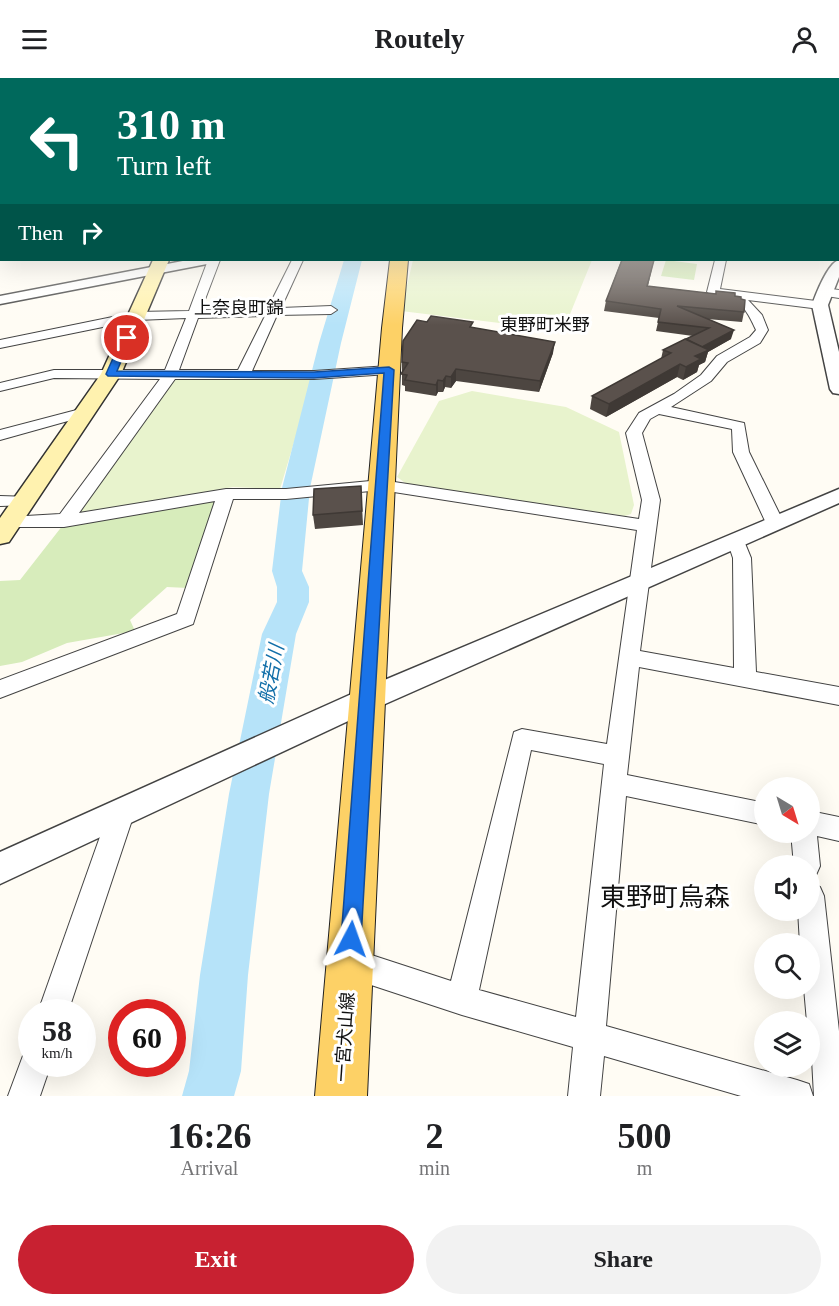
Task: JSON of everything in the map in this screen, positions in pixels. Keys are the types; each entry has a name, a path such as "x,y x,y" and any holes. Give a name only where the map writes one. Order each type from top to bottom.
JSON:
{"main road":[{"name":"一宮犬山線","path":"341,1096 366,700 399,261"},
{"path":"4,530 88,411 111,374 159,264"}],"street":[{"path":"0,300 159,264 195,261"},
{"path":"64,521 171,374 214,261"},
{"path":"243,375 297,261"},
{"path":"720,261 713,292 822,298 839,294"},
{"path":"839,264 822,298 839,389"},
{"path":"584,1096 615,770 628,657 651,500 634,433 644,416 706,378 722,359 754,340 762,330 756,315 736,294"},
{"path":"0,344 137,316 331,310"},
{"path":"0,387 54,374 320,375 389,370"},
{"path":"658,409 740,426 741,452 775,523"},
{"path":"0,435 88,411"},
{"path":"4,530 226,494 306,493 381,485 648,526"},
{"path":"0,689 186,619 226,494"},
{"path":"0,868 366,700 839,495"},
{"path":"0,501 25,501"},
{"path":"736,540 742,558 745,679"},
{"path":"628,657 839,696"},
{"path":"462,1000 522,739 615,770 754,811"},
{"path":"57,999 121,814"},
{"path":"820,826 839,829"},
{"path":"812,921 830,1096"},
{"path":"350,963 462,1000 797,1096"},
{"path":"24,1096 31,1077"}],"green space":[{"path":"413,261 592,261 564,329 401,311"},
{"path":"666,261 697,264 694,280 661,276"},
{"path":"176,378 313,379 280,489 233,487 77,515"},
{"path":"472,391 566,407 619,432 634,505 631,514 625,516 408,485 397,477 439,401"},
{"path":"217,500 188,588 167,587 130,620 135,631 67,643 22,662 0,666 0,581 20,580 63,525"}],"building":[{"path":"622,261 654,261 647,286 716,294 716,291 735,293 735,296 745,300 744,312 677,306 734,330 702,347 686,339 709,328 658,322 661,309 606,301"},
{"path":"431,316 473,322 470,327 555,342 540,381 456,369 451,377 446,376 443,381 438,380 436,385 405,380 407,375 401,374 408,363 402,362 403,341 417,320 427,322"},
{"path":"685,339 709,350 695,356 701,359 686,367 680,364 609,404 592,396 671,353 663,350"},
{"path":"361,486 362,511 313,515 314,489"}],"waterway":[{"name":"般若川","path":"208,1096 215,1071 224,975 249,794 279,634 293,602 293,587 287,571 296,488 330,343 353,261"}],"district":[{"name":"上奈良町錦","path":"239,308"},
{"name":"東野町米野","path":"545,325"},
{"name":"東野町烏森","path":"665,897"}],"route":[{"path":"127,338 111,374 326,375 389,370 351,939"}]}
